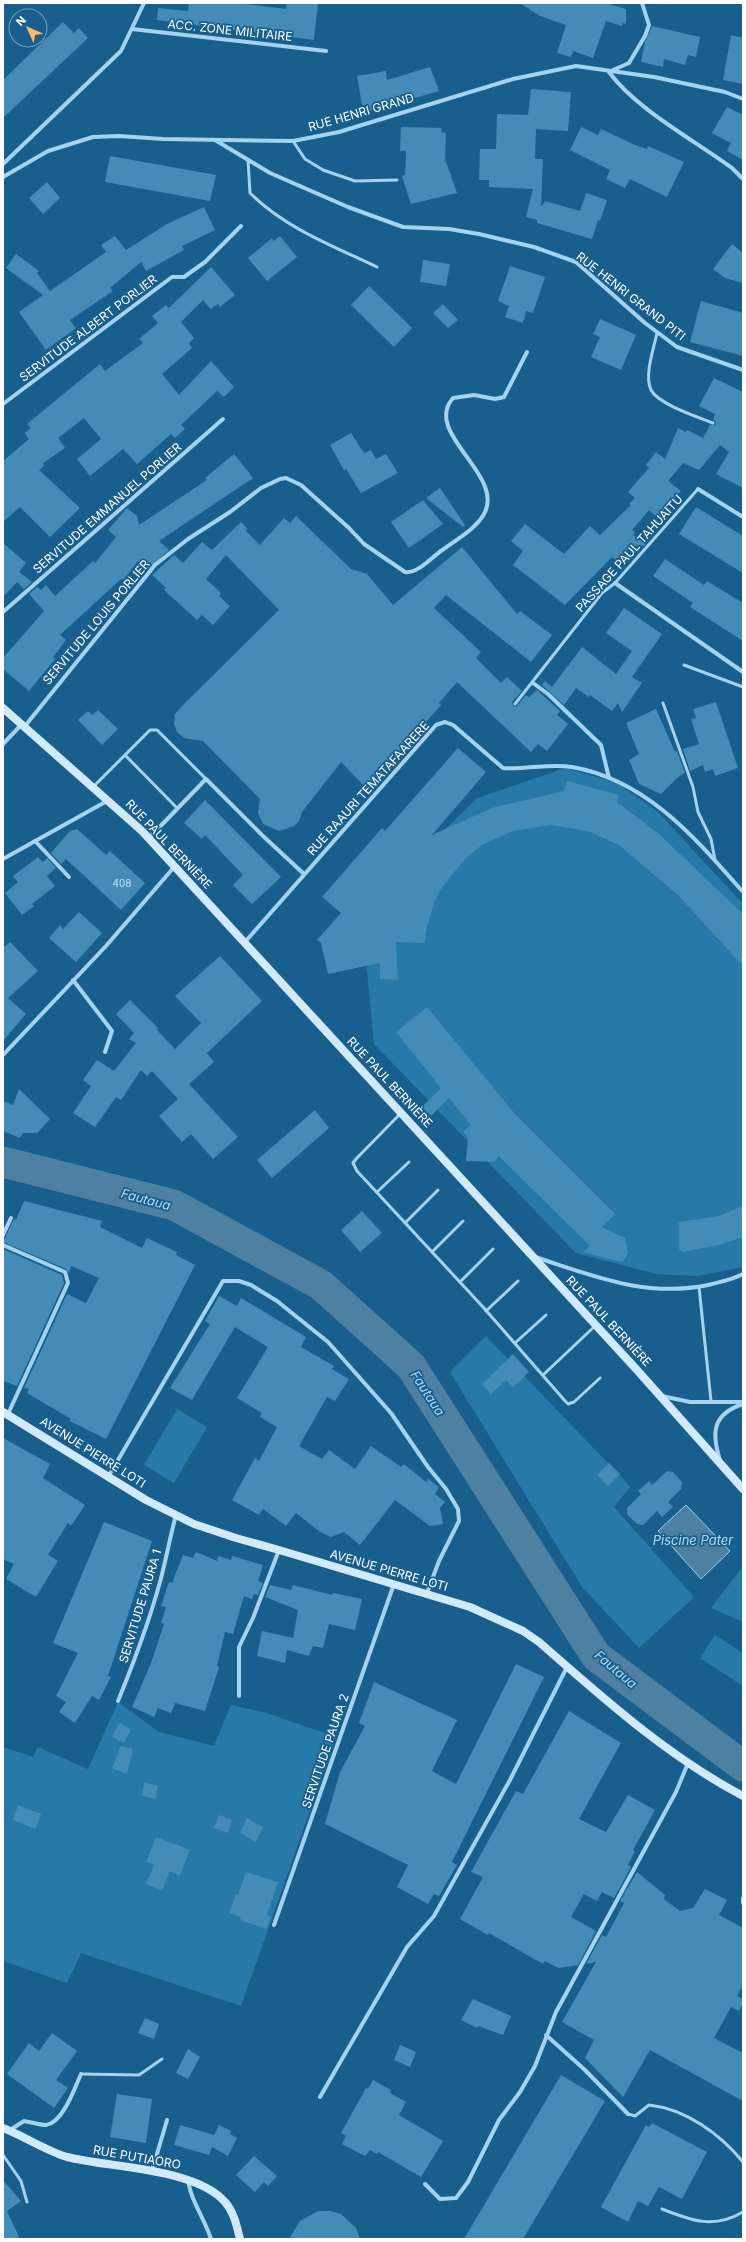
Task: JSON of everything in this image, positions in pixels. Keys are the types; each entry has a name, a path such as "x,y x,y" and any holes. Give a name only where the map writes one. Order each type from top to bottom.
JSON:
{"main road":[{"name":"RUE PAUL BERNIÈRE","path":"3,708 94,786 149,838 661,1396 743,1488"},
{"name":"AVENUE PIERRE LOTI","path":"5,1413 108,1477 176,1516 236,1538 427,1593 470,1607 523,1631 539,1642 635,1724 688,1763 743,1796"},
{"name":"RUE PUTIAORO","path":"6,2129 64,2156 92,2163 188,2179 200,2183 214,2192 226,2203 235,2219 240,2239"}],"street":[{"path":"3,164 121,51 144,3"},
{"path":"642,3 649,25 645,36 629,63 609,72 616,82 668,124 732,168 743,179"},
{"name":"ACC. ZONE MILITAIRE","path":"132,29 326,51"},
{"name":"RUE HENRI GRAND","path":"3,177 48,151 93,138 119,136 293,141 338,132 513,79 576,66 595,68 609,72 619,71 725,92 743,99"},
{"name":"RUE HENRI GRAND PITI","path":"214,139 270,173 348,207 403,228 449,229 479,234 534,247 576,262 657,332 677,347 743,370"},
{"name":"SERVITUDE ALBERT PORLIER","path":"3,404 172,277 184,277 205,262 242,226"},
{"name":"SERVITUDE LOUIS PORLIER","path":"23,725 155,565 188,539 230,512 261,488 280,479 286,478 301,485 350,528 364,544 405,572 409,573 425,563 473,526 484,515 489,504 482,478 455,440 445,417 447,404 453,398 474,395 495,399 504,397 527,352"},
{"name":"SERVITUDE EMMANUEL PORLIER","path":"3,612 223,419"},
{"path":"698,489 743,517"},
{"path":"615,583 743,672"},
{"path":"533,683 548,694 601,744 609,778"},
{"name":"RUE RAAURI TEMATAFAARERE","path":"245,942 436,725 445,722 453,725 503,768 554,765 573,767 609,778 631,787 658,805 689,832 743,892"},
{"path":"3,744 23,725"},
{"path":"149,838 206,779 262,836 304,874"},
{"path":"3,859 109,800"},
{"path":"35,841 69,877"},
{"path":"3,1055 106,946 175,866"},
{"path":"73,980 112,1031 105,1052"},
{"path":"3,1236 11,1218"},
{"path":"3,1245 64,1272 68,1283 5,1413"},
{"path":"533,1256 606,1281 648,1289 699,1287 743,1274"},
{"path":"108,1477 223,1281 239,1281 251,1285 305,1322 351,1366 391,1413 458,1509 459,1521 439,1561 427,1593"},
{"path":"661,1396 690,1402 711,1401 743,1403"},
{"path":"721,1464 714,1443 715,1428 720,1417 728,1410 743,1403"},
{"name":"SERVITUDE PAURA 1","path":"118,1701 136,1658 176,1516"},
{"path":"239,1696 239,1647 253,1618 279,1550"},
{"name":"SERVITUDE PAURA 2","path":"274,1925 394,1584"},
{"path":"320,2097 407,1947 434,1916 510,1780 567,1667"},
{"path":"425,2184 440,2199 456,2198 468,2182 499,2120 520,2092 535,2066 546,2035 575,1977 676,1792 688,1763"},
{"path":"743,1898 743,1903"},
{"path":"546,2035 585,2070 628,2114"},
{"path":"6,2129 24,2121 46,2125 53,2123 62,2114 81,2074"},
{"path":"152,2172 167,2120"},
{"path":"188,2179 189,2187 211,2239"}],"lane":[{"path":"293,141 305,159 323,170 355,181 397,180"},
{"path":"248,160 250,193 265,208 299,230 377,267"},
{"path":"657,332 650,365 651,390 658,399 713,423"},
{"name":"PASSAGE PAUL TAHUAITU","path":"515,704 533,683 602,593 615,583 698,489"},
{"path":"684,665 743,687"},
{"path":"663,703 693,787 698,812 711,839 715,860"},
{"path":"94,786 150,730 157,730 206,779"},
{"path":"125,755 177,808"},
{"path":"402,1113 353,1163 357,1172 486,1310 568,1404 574,1402 600,1378"},
{"path":"377,1192 409,1162"},
{"path":"405,1223 438,1190"},
{"path":"432,1252 463,1221"},
{"path":"460,1282 493,1249"},
{"path":"486,1310 518,1281"},
{"path":"699,1287 711,1401"},
{"path":"515,1343 546,1315"},
{"path":"543,1375 596,1325"},
{"path":"81,2074 138,2075 162,2059"},
{"path":"628,2114 635,2116 649,2105 664,2107 682,2114 713,2133 743,2162"},
{"path":"3,2155 21,2181 27,2202"},
{"path":"662,2209 684,2218 714,2223 730,2220 743,2212"}],"shaded area":[{"path":"566,768 617,783 657,811 743,904 743,1267 698,1276 657,1274 576,1253 374,1044 362,919 416,858 477,798"},
{"path":"486,1336 627,1483 630,1487 614,1507 694,1597 639,1648 582,1587 450,1372"},
{"path":"177,1409 207,1427 174,1483 144,1465"},
{"path":"743,1566 743,1622 711,1608"},
{"path":"715,1635 743,1653 743,1686 700,1658"},
{"path":"118,1702 159,1732 214,1746 231,1705 267,1713 336,1737 241,2006 81,1953 67,1983 3,1961 3,1747 33,1757 38,1747 88,1769"}],"water":[{"name":"Piscine Pater","path":"686,1505 730,1551 701,1579 658,1531"}],"building":[{"path":"189,3 238,3 286,9 287,3 318,3 314,40 157,20 158,8 188,11"},
{"path":"520,3 605,3 626,9 626,24 623,23 622,26 606,21 593,58 573,51 571,57 557,53 566,25 540,16"},
{"path":"63,22 74,33 79,28 88,38 3,118 3,80 36,48 48,48 48,36"},
{"path":"652,26 700,37 696,57 688,55 685,65 664,59 663,67 641,62 645,42"},
{"path":"731,35 743,38 743,84 723,80"},
{"path":"430,67 439,91 370,111 368,105 362,105 357,76 386,71 387,80"},
{"path":"531,89 571,92 568,131 536,129 535,159 543,159 541,207 545,201 580,211 586,193 607,200 600,221 598,220 592,239 537,223 537,220 526,217 533,189 489,187 489,180 479,180 480,149 496,149 497,114 528,115"},
{"path":"727,107 743,115 743,160 727,151 731,143 712,133"},
{"path":"401,127 442,128 441,132 446,133 445,159 457,193 411,204 402,176 405,175 406,151 400,151"},
{"path":"581,127 598,135 601,129 635,145 647,149 648,146 684,162 667,197 630,179 625,188 606,179 610,170 570,150"},
{"path":"110,156 216,175 210,201 105,182"},
{"path":"47,182 60,198 43,214 29,198"},
{"path":"204,207 215,230 182,246 184,250 146,271 141,262 110,288 113,291 70,320 76,328 46,350 19,312 43,295 6,268 16,254 39,271 37,273 50,291 106,252 101,245 115,236 126,250 167,224"},
{"path":"280,236 297,257 267,281 248,258 272,238 274,241"},
{"path":"732,244 743,253 743,283 725,278 713,269"},
{"path":"423,260 450,264 446,286 420,282"},
{"path":"510,266 545,277 533,313 526,311 523,323 505,317 509,306 498,301"},
{"path":"211,267 235,295 220,307 218,304 211,309 203,300 181,322 194,338 189,343 192,348 162,374 179,395 211,361 234,387 224,397 217,391 181,425 185,429 175,438 171,434 137,464 123,449 90,476 77,459 101,439 84,418 58,438 65,448 43,463 44,466 39,470 80,508 50,537 20,507 3,522 3,461 29,439 25,433 31,428 27,424 100,364 105,371 143,343 139,339 158,323 152,316 166,305 169,308"},
{"path":"369,286 412,328 394,347 351,305"},
{"path":"701,301 743,313 743,356 690,342"},
{"path":"443,304 458,320 448,328 433,313"},
{"path":"600,319 636,335 621,370 591,357 600,337 593,334"},
{"path":"714,378 743,392 743,488 716,474 729,452 720,445 699,470 683,463 668,481 681,491 658,518 649,510 632,530 635,532 633,535 647,543 644,546 631,545 617,561 612,557 565,605 513,565 523,551 511,541 525,524 564,554 590,526 600,535 631,505 629,504 635,498 628,492 649,468 646,465 656,452 665,459 678,428 686,432 687,430 703,438 710,425 715,425 716,421 713,420 715,414 699,406"},
{"path":"351,433 364,453 371,450 376,459 386,454 398,473 361,493 346,469 344,470 330,445"},
{"path":"234,454 253,478 159,541 169,550 147,570 138,561 123,580 121,579 60,635 66,640 53,657 55,659 29,691 3,669 3,658 44,611 29,594 37,587 41,590 46,585 55,596 93,561 95,563 116,537 108,530 127,508 137,516 139,525 207,480 205,478"},
{"path":"440,488 465,525 463,527 426,498"},
{"path":"423,500 443,524 409,548 391,522"},
{"path":"696,507 743,536 743,573 679,534"},
{"path":"296,516 351,569 367,574 393,605 462,547 517,614 520,611 552,635 531,662 446,595 434,608 481,652 476,658 501,683 507,677 522,691 512,702 513,706 516,707 526,695 529,697 537,690 560,711 557,715 568,724 547,751 538,744 531,752 457,682 439,703 441,705 367,789 341,762 302,812 299,821 294,826 279,831 263,824 258,813 260,799 203,741 184,738 177,732 174,724 175,714 182,706 279,610 226,555 206,579 221,593 219,596 230,606 213,625 202,615 197,620 164,590 166,588 152,575 174,555 183,563 202,542 212,550 241,522 247,528 246,531 260,545 284,518 290,523"},
{"path":"3,543 26,563 19,572 32,582 24,589 17,582 3,597"},
{"path":"665,559 704,585 707,581 743,603 743,641 690,607 693,603 653,576"},
{"path":"624,608 662,634 632,677 642,683 622,712 618,703 612,711 590,695 589,697 576,688 564,705 542,685 545,681 552,687 582,647 616,674 632,651 606,633"},
{"path":"716,702 738,768 715,776 713,769 705,772 703,765 690,771 683,749 699,744 691,719 696,718 693,709"},
{"path":"656,709 675,752 677,751 685,773 678,777 661,794 639,784 629,760 639,754 626,723"},
{"path":"98,710 118,729 102,745 78,720 88,711 92,715"},
{"path":"458,748 486,772 432,835 492,808 564,791 567,781 619,795 617,802 659,834 743,914 743,966 678,895 619,845 588,831 551,825 513,831 482,845 467,857 442,887 435,900 426,930 425,943 396,942 398,980 380,979 380,963 328,974 321,943 317,940 341,913 322,897 382,828 385,831"},
{"path":"205,800 281,877 252,904 233,885 243,875 205,835 202,839 184,823"},
{"path":"77,829 106,855 110,851 145,883 121,910 66,859 61,864 51,853 70,831"},
{"path":"38,857 43,862 47,858 56,868 47,876 55,886 32,904 34,906 22,915 5,893 18,882 13,876"},
{"path":"79,912 102,933 76,962 49,938 60,925 63,929"},
{"path":"10,942 38,971 8,998 26,1014 3,1041 3,948"},
{"path":"220,956 262,1001 207,1053 214,1062 189,1084 238,1137 213,1159 191,1134 182,1142 159,1116 178,1099 152,1071 147,1076 141,1070 121,1100 116,1097 95,1127 73,1113 91,1086 83,1080 97,1060 114,1071 136,1043 129,1039 134,1033 116,1014 130,1000 158,1028 157,1030 175,1049 201,1023 175,996"},
{"path":"427,1007 515,1114 615,1214 602,1227 625,1238 628,1254 622,1262 583,1252 590,1246 499,1156 494,1162 466,1161 468,1137 463,1132 471,1125 449,1098 431,1116 422,1107 441,1088 396,1032"},
{"path":"19,1089 50,1119 37,1133 23,1133 20,1138 3,1131 3,1101 13,1105"},
{"path":"315,1110 329,1128 272,1178 257,1160"},
{"path":"24,1201 102,1221 100,1227 142,1248 147,1238 177,1252 176,1255 195,1265 106,1439 70,1421 71,1419 27,1393 29,1389 24,1388 67,1294 86,1303 99,1278 71,1266 69,1273 66,1269 3,1242 14,1219 16,1220"},
{"path":"743,1206 743,1237 719,1245 683,1252 679,1249 679,1222 719,1216"},
{"path":"362,1211 382,1233 360,1252 341,1230"},
{"path":"3,1249 62,1275 64,1283 17,1386 3,1381"},
{"path":"219,1296 237,1306 241,1298 306,1337 301,1347 334,1366 332,1369 349,1379 335,1401 327,1397 299,1446 322,1459 329,1450 355,1469 371,1446 401,1467 404,1464 426,1482 428,1479 439,1487 435,1494 445,1502 440,1508 443,1524 430,1526 395,1500 360,1545 344,1532 331,1537 320,1532 296,1513 286,1526 263,1509 259,1515 232,1500 255,1458 259,1461 277,1427 260,1417 262,1413 237,1398 268,1347 235,1327 192,1400 170,1388 210,1324 205,1321"},
{"path":"513,1354 529,1372 513,1387 506,1380 491,1394 482,1384"},
{"path":"3,1438 50,1464 43,1478 85,1505 71,1526 68,1523 48,1555 58,1561 36,1597 6,1579 14,1564 3,1559"},
{"path":"609,1463 620,1474 608,1486 597,1475"},
{"name":"Piscine Pater","path":"667,1471 673,1472 682,1482 681,1489 668,1502 673,1507 662,1517 657,1511 643,1525 637,1524 627,1514 627,1508 641,1494 638,1491 649,1481 652,1485"},
{"path":"104,1522 152,1541 108,1676 111,1677 99,1700 92,1696 75,1723 59,1712 66,1702 56,1696 78,1653 53,1643"},
{"path":"196,1552 217,1561 218,1556 231,1560 232,1556 263,1565 258,1581 263,1583 258,1595 254,1594 252,1599 244,1596 233,1634 225,1632 217,1666 219,1667 205,1711 175,1703 171,1713 158,1708 154,1717 132,1707 151,1663 164,1624 161,1623 166,1607 161,1606 169,1582 172,1583 183,1555 193,1558"},
{"path":"270,1585 291,1590 293,1585 332,1595 333,1593 362,1599 355,1630 329,1624 323,1648 313,1646 309,1656 287,1650 285,1663 257,1656 262,1631 293,1638 298,1610 265,1597"},
{"path":"516,1664 544,1677 452,1862 457,1865 439,1896 434,1894 428,1904 397,1887 408,1865 325,1824 340,1772 365,1726 359,1723 374,1682 457,1720 432,1771 456,1784"},
{"path":"569,1711 621,1743 579,1819 606,1832 628,1795 655,1810 633,1850 635,1851 628,1865 631,1867 614,1898 602,1892 597,1901 584,1894 571,1917 596,1931 578,1965 558,1968 545,1961 543,1964 489,1933 488,1935 460,1919 483,1877 471,1872 516,1791 523,1794"},
{"path":"119,1723 131,1729 124,1743 112,1737"},
{"path":"121,1746 133,1749 127,1774 112,1768"},
{"path":"144,1783 158,1785 156,1799 142,1796"},
{"path":"18,1805 41,1814 36,1829 13,1820"},
{"path":"219,1815 232,1820 228,1833 214,1828"},
{"path":"247,1818 263,1827 256,1842 240,1833"},
{"path":"156,1837 190,1850 180,1876 170,1871 162,1891 146,1884 154,1865 146,1862"},
{"path":"246,1872 278,1882 267,1915 271,1917 266,1929 240,1920 241,1917 229,1913 236,1894 238,1895"},
{"path":"637,1872 665,1895 664,1899 680,1911 693,1908 705,1889 727,1900 719,1915 743,1928 743,1985 737,1996 743,1999 743,2003 739,2011 731,2007 714,2038 743,2053 743,2101 650,2050 623,2097 585,2058 594,2040 562,2022 596,1962 586,1964 602,1935 606,1937 624,1903 620,1901"},
{"path":"473,1999 511,2016 503,2035 478,2026 477,2028 461,2020"},
{"path":"145,2018 159,2024 154,2039 138,2033"},
{"path":"52,2033 77,2051 56,2080 68,2088 54,2108 7,2074 29,2043 39,2051"},
{"path":"400,2045 416,2052 410,2067 394,2060"},
{"path":"188,2049 200,2057 188,2079 176,2073"},
{"path":"561,2075 605,2101 523,2239 464,2239"},
{"path":"373,2080 391,2090 390,2093 406,2102 399,2115 443,2141 421,2177 378,2152 377,2154 370,2150 365,2156 342,2144 346,2136 341,2133 366,2088 368,2089"},
{"path":"117,2094 152,2099 146,2143 110,2137"},
{"path":"652,2123 707,2152 682,2199 659,2187 648,2206 638,2201 628,2222 601,2207 646,2125 649,2127"},
{"path":"180,2125 214,2135 219,2125 231,2131 230,2134 237,2138 228,2156 212,2147 209,2155 174,2145"},
{"path":"254,2156 277,2176 268,2186 264,2182 255,2192 236,2175"},
{"path":"3,2180 21,2201 7,2211 20,2239 3,2239"},
{"path":"318,2211 330,2211 341,2214 356,2228 360,2239 289,2239 300,2221"}],"waterway":[{"name":"Fautaua","path":"3,1162 174,1205 321,1285 411,1366 596,1656 743,1766"}]}
